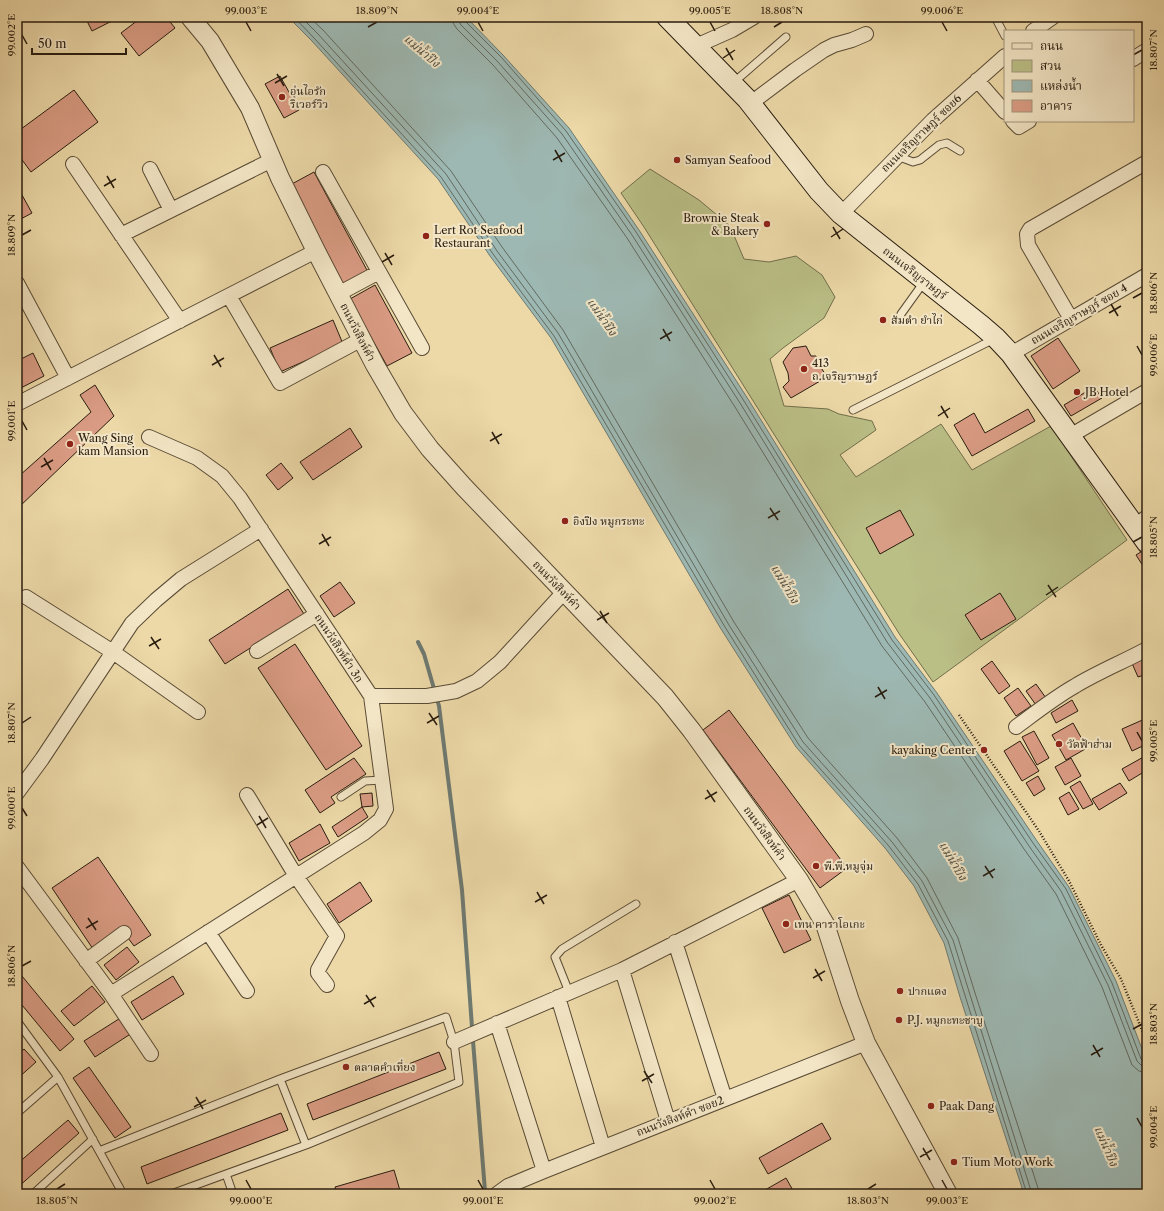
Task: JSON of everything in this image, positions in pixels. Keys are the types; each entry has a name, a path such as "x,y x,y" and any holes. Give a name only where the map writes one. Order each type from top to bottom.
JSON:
{"main road":[{"name":"ถนนเจริญราษฎร์","path":"667,17 751,103 819,191 841,214 996,338 1011,354 1070,436 1141,522 1147,543"}],"street":[{"name":"ถนนวังสิงห์คำ","path":"190,17 210,41 246,102 316,251 375,364 404,413 430,449 464,487 665,697 692,731 799,880 825,924 850,1001 866,1043 948,1194"},
{"path":"696,46 732,30 754,17"},
{"path":"1035,30 1052,17"},
{"path":"751,103 824,50 834,44 852,40 866,34"},
{"path":"1134,58 1147,50"},
{"name":"ถนนเจริญราษฎร์ ซอย6","path":"841,214 933,120 1004,57"},
{"path":"977,80 1004,111"},
{"path":"1014,122 1019,127 1027,122"},
{"path":"121,235 272,160"},
{"path":"1071,319 1028,245 1027,234 1030,230 1147,162"},
{"path":"73,164 180,321"},
{"path":"150,169 171,210"},
{"path":"323,172 422,348"},
{"path":"17,404 316,251"},
{"path":"338,294 379,272"},
{"name":"ถนนเจริญราษฎร์ ซอย 4","path":"1011,354 1147,274"},
{"path":"17,283 68,378"},
{"path":"229,296 280,383 362,339"},
{"path":"1070,436 1147,391"},
{"name":"ถนนวังสิงห์คำ 3ก","path":"149,437 197,458 222,476 240,498 261,529 371,696"},
{"path":"17,793 42,759 132,623 181,579 261,529"},
{"path":"111,994 364,833 380,820 386,809 371,696 427,696 456,691 477,681 500,662 564,592"},
{"path":"26,596 113,652 198,712"},
{"path":"258,651 317,614"},
{"path":"1016,727 1074,686 1147,650"},
{"path":"247,795 296,876 337,936 318,970 318,973 326,985"},
{"path":"17,867 111,994 152,1054"},
{"path":"454,1042 622,970 799,880"},
{"path":"208,932 246,991"},
{"path":"86,961 124,933"},
{"path":"676,942 725,1099"},
{"path":"622,970 668,1121"},
{"path":"564,995 602,1147"},
{"path":"497,1023 544,1171"},
{"name":"ถนนวังสิงห์คำ ซอย2","path":"497,1194 508,1186 602,1147 866,1043"}],"lane":[{"path":"995,17 1004,34"},
{"path":"733,84 786,38"},
{"path":"897,156 912,162 920,160 939,145 947,143 960,151"},
{"path":"901,314 925,281"},
{"path":"853,410 996,338"},
{"path":"341,797 365,781 382,780"},
{"path":"564,995 555,957 562,949 636,904"},
{"path":"99,1150 280,1079 446,1017 454,1042 460,1082 306,1144 171,1194"},
{"path":"17,1022 58,1077 123,1194"},
{"path":"17,1113 58,1077"},
{"path":"280,1079 306,1144"},
{"path":"33,1194 93,1139"},
{"path":"226,1174 233,1194"}],"path":[{"path":"959,715 1039,832 1069,881 1101,945 1121,979 1147,1042"}],"green space":[{"path":"650,169 699,200 730,226 744,259 769,262 796,256 822,275 835,297 824,318 770,359 784,406 828,409 839,414 872,421 876,430 840,455 856,477 941,424 972,470 1051,426 1127,540 933,682 900,635 644,227 621,193"}],"water":[{"name":"แม่น้ำปิง","path":"288,17 466,17 503,55 569,128 639,230 748,399 895,637 937,693 1069,887 1116,981 1147,1062 1147,1194 1024,1194 944,943 914,886 885,848 796,747 721,629 551,338 490,256 438,179 311,40"}],"building":[{"path":"85,17 120,17 92,31"},
{"path":"142,17 166,17 175,28 139,56 121,33"},
{"name":"อุ่นไอรัก ริเวอร์วิว","path":"280,76 299,110 284,118 265,84"},
{"path":"74,90 98,122 31,172 17,153 17,132"},
{"path":"314,172 368,272 343,285 290,185"},
{"path":"17,186 32,213 17,221"},
{"path":"375,285 412,353 387,366 350,299"},
{"path":"333,320 343,344 280,372 270,348"},
{"path":"1058,338 1080,371 1053,389 1031,356"},
{"name":"413 ถ.เจริญราษฏร์","path":"806,346 811,356 816,356 827,377 791,398 783,387 789,381 788,373 783,362 793,348"},
{"path":"33,353 44,376 17,390 17,361"},
{"name":"Wang Sing kam Mansion","path":"95,385 114,416 17,509 17,472 19,476 91,412 80,395"},
{"path":"1094,387 1102,398 1071,416 1064,405"},
{"path":"1028,409 1035,421 972,456 954,425 974,413 985,433"},
{"path":"350,428 362,447 313,480 300,462"},
{"path":"281,463 293,478 278,490 266,475"},
{"path":"900,510 914,535 880,554 866,528"},
{"path":"1147,548 1147,567 1145,569 1136,555"},
{"path":"340,582 355,603 334,617 320,596"},
{"path":"288,589 304,614 225,664 209,640"},
{"path":"1000,593 1016,619 981,640 965,615"},
{"path":"295,644 362,746 326,770 258,668"},
{"path":"1147,654 1147,674 1138,677 1131,661"},
{"path":"992,661 1010,686 999,694 981,669"},
{"path":"1036,684 1046,698 1036,705 1026,691"},
{"path":"1018,688 1031,706 1016,716 1004,698"},
{"path":"1072,700 1078,711 1056,723 1051,713"},
{"path":"729,710 847,868 820,888 703,730"},
{"path":"1147,718 1147,744 1132,751 1122,729"},
{"path":"1073,723 1087,748 1066,760 1052,735"},
{"path":"1034,731 1049,758 1037,765 1022,737"},
{"path":"1020,741 1039,771 1022,781 1004,751"},
{"path":"1147,755 1147,770 1129,781 1122,769"},
{"path":"354,758 366,774 331,797 335,803 320,813 305,790"},
{"path":"1071,758 1081,776 1065,785 1055,767"},
{"path":"1038,776 1045,789 1034,796 1026,783"},
{"path":"1080,781 1093,804 1083,809 1070,787"},
{"path":"1120,783 1127,793 1099,810 1092,799"},
{"path":"1069,792 1079,809 1068,815 1059,798"},
{"path":"372,793 373,806 362,807 360,794"},
{"path":"362,807 368,817 338,837 332,827"},
{"path":"320,824 330,843 299,861 289,843"},
{"path":"98,857 151,935 134,946 122,930 93,949 52,888"},
{"path":"360,882 372,901 339,923 327,904"},
{"name":"เทน คาราโอเกะ","path":"789,895 811,940 784,953 762,908"},
{"path":"127,947 139,962 116,980 104,965"},
{"path":"17,970 74,1039 60,1051 17,999"},
{"path":"173,976 184,994 142,1020 131,1002"},
{"path":"92,986 105,1002 74,1026 61,1011"},
{"path":"122,1017 132,1033 95,1057 84,1041"},
{"path":"24,1049 36,1062 17,1079 17,1055"},
{"path":"439,1052 446,1069 313,1120 307,1104"},
{"path":"89,1067 131,1127 115,1138 73,1078"},
{"path":"281,1113 288,1130 147,1184 141,1167"},
{"path":"68,1120 79,1133 17,1188 17,1164"},
{"path":"822,1123 831,1139 768,1174 759,1158"},
{"path":"394,1170 401,1194 337,1194 335,1187"},
{"path":"786,1178 795,1194 758,1194"}],"waterway":[{"path":"418,642 424,654 439,706 462,890 472,1027"},
{"path":"473,1041 485,1191"}],"place":[{"name":"อุ่นไอรัก ริเวอร์วิว","path":"282,97"},
{"name":"Samyan Seafood","path":"677,160"},
{"name":"Brownie Steak & Bakery","path":"767,224"},
{"name":"Lert Rot Seafood Restaurant","path":"426,236"},
{"name":"ส้มตำ ยำไก่","path":"883,320"},
{"name":"413 ถ.เจริญราษฏร์","path":"804,369"},
{"name":"JB Hotel","path":"1077,392"},
{"name":"Wang Sing kam Mansion","path":"70,444"},
{"name":"อิงปิง หมูกระทะ","path":"565,521"},
{"name":"วัดฟ้าฮ่าม","path":"1059,744"},
{"name":"kayaking Center","path":"984,750"},
{"name":"พี.พี.หมูจุ่ม","path":"816,866"},
{"name":"เทน คาราโอเกะ","path":"786,924"},
{"name":"ปากแดง","path":"900,991"},
{"name":"P.J. หมูกะทะชาบู","path":"899,1020"},
{"name":"ตลาดคำเที่ยง","path":"346,1067"},
{"name":"Paak Dang","path":"931,1106"},
{"name":"Tium Moto Work","path":"954,1162"}]}
